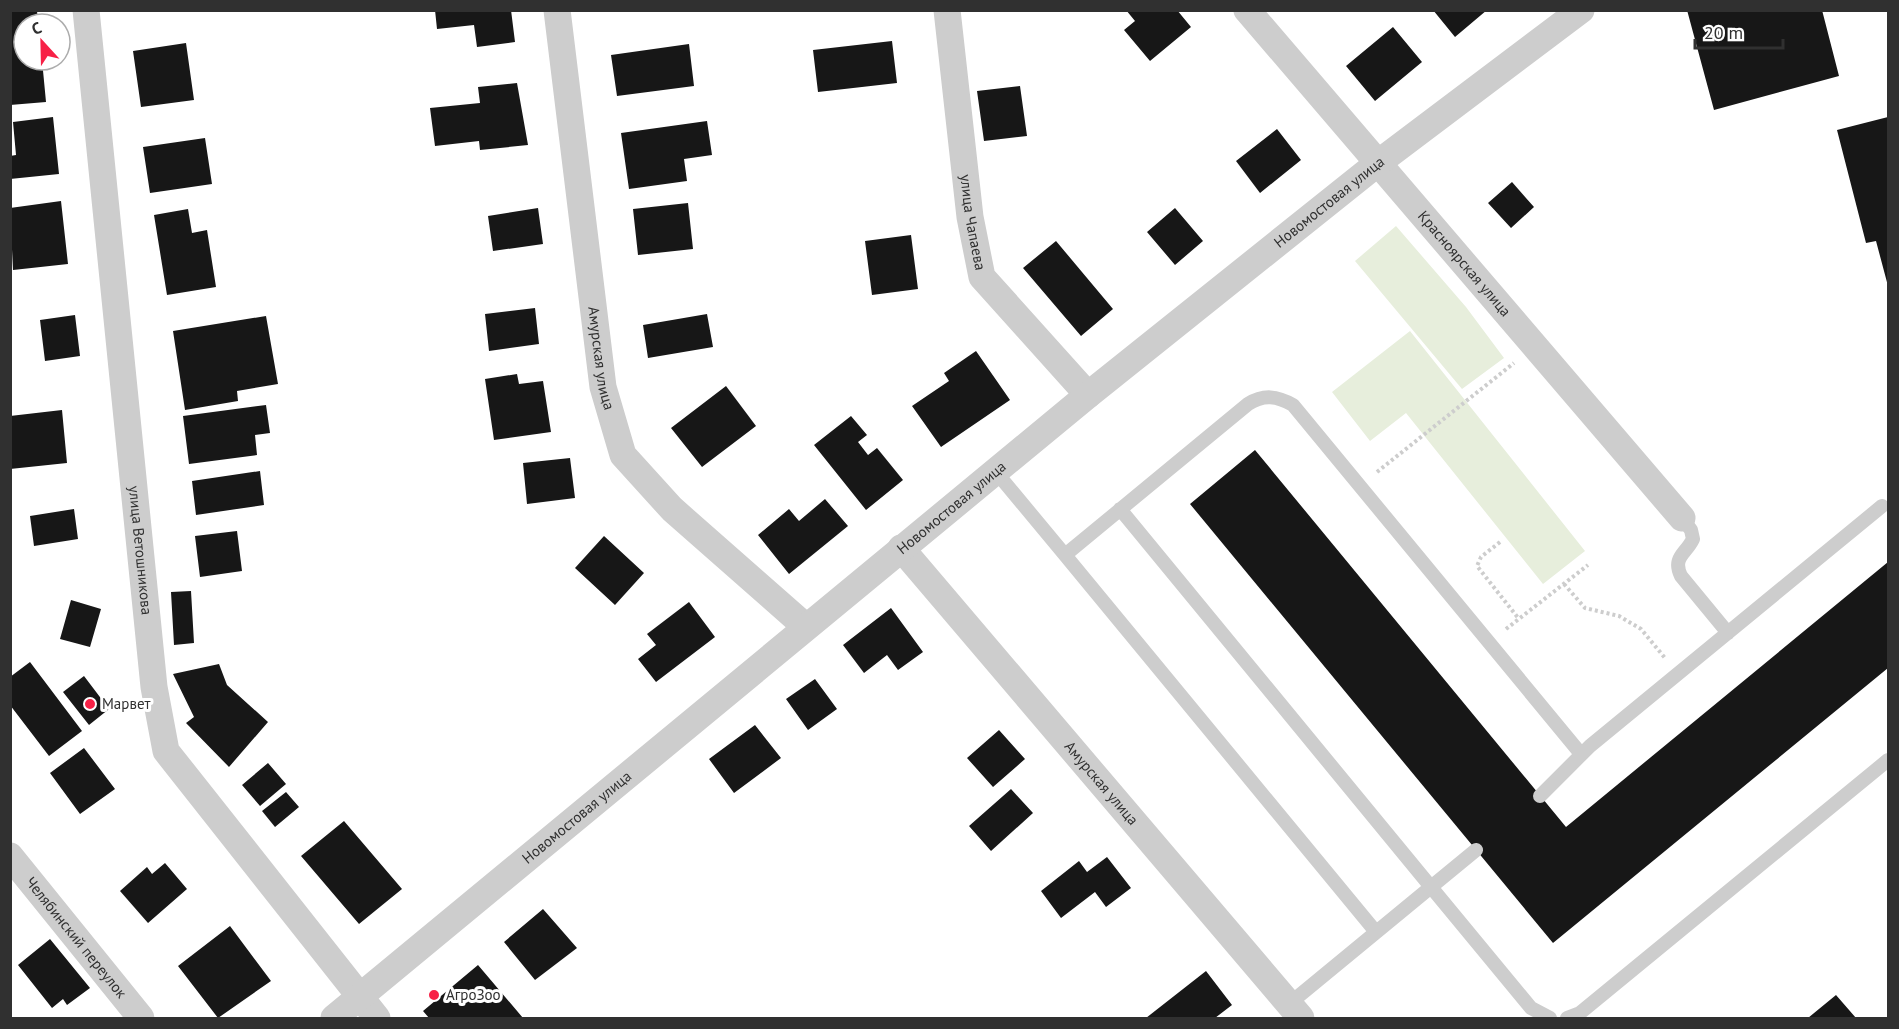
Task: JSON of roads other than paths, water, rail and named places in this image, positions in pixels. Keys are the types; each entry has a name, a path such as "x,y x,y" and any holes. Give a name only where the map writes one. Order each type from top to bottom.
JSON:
{"street":[{"name":"улица Ветошникова","path":"86,10 154,687 166,752 377,1018"},
{"name":"Амурская улица","path":"557,10 603,387 623,455 672,509 806,627"},
{"name":"улица Чапаева","path":"947,10 970,217 982,277 1088,395"},
{"name":"Красноярская улица","path":"1247,10 1682,518"},
{"name":"Новомостовая улица","path":"334,1018 1088,395 1378,163 1581,10"},
{"name":"Амурская улица","path":"901,548 1295,1011"},
{"name":"Челябинский переулок","path":"10,856 141,1018"}],"lane":[{"path":"1065,555 1248,404 1265,397 1274,397 1293,405 1581,754"},
{"path":"996,472 1376,932"},
{"path":"1540,796 1581,754 1882,506"},
{"path":"1120,509 1531,1008 1550,1018"},
{"path":"1682,518 1692,530 1693,539 1678,560 1677,568 1728,633"},
{"path":"1567,1018 1580,1013 1888,760"},
{"path":"1295,1011 1376,932 1476,850"}],"place":[{"name":"Марвет","path":"90,704"},
{"name":"АгроЗоо","path":"434,995"}]}
